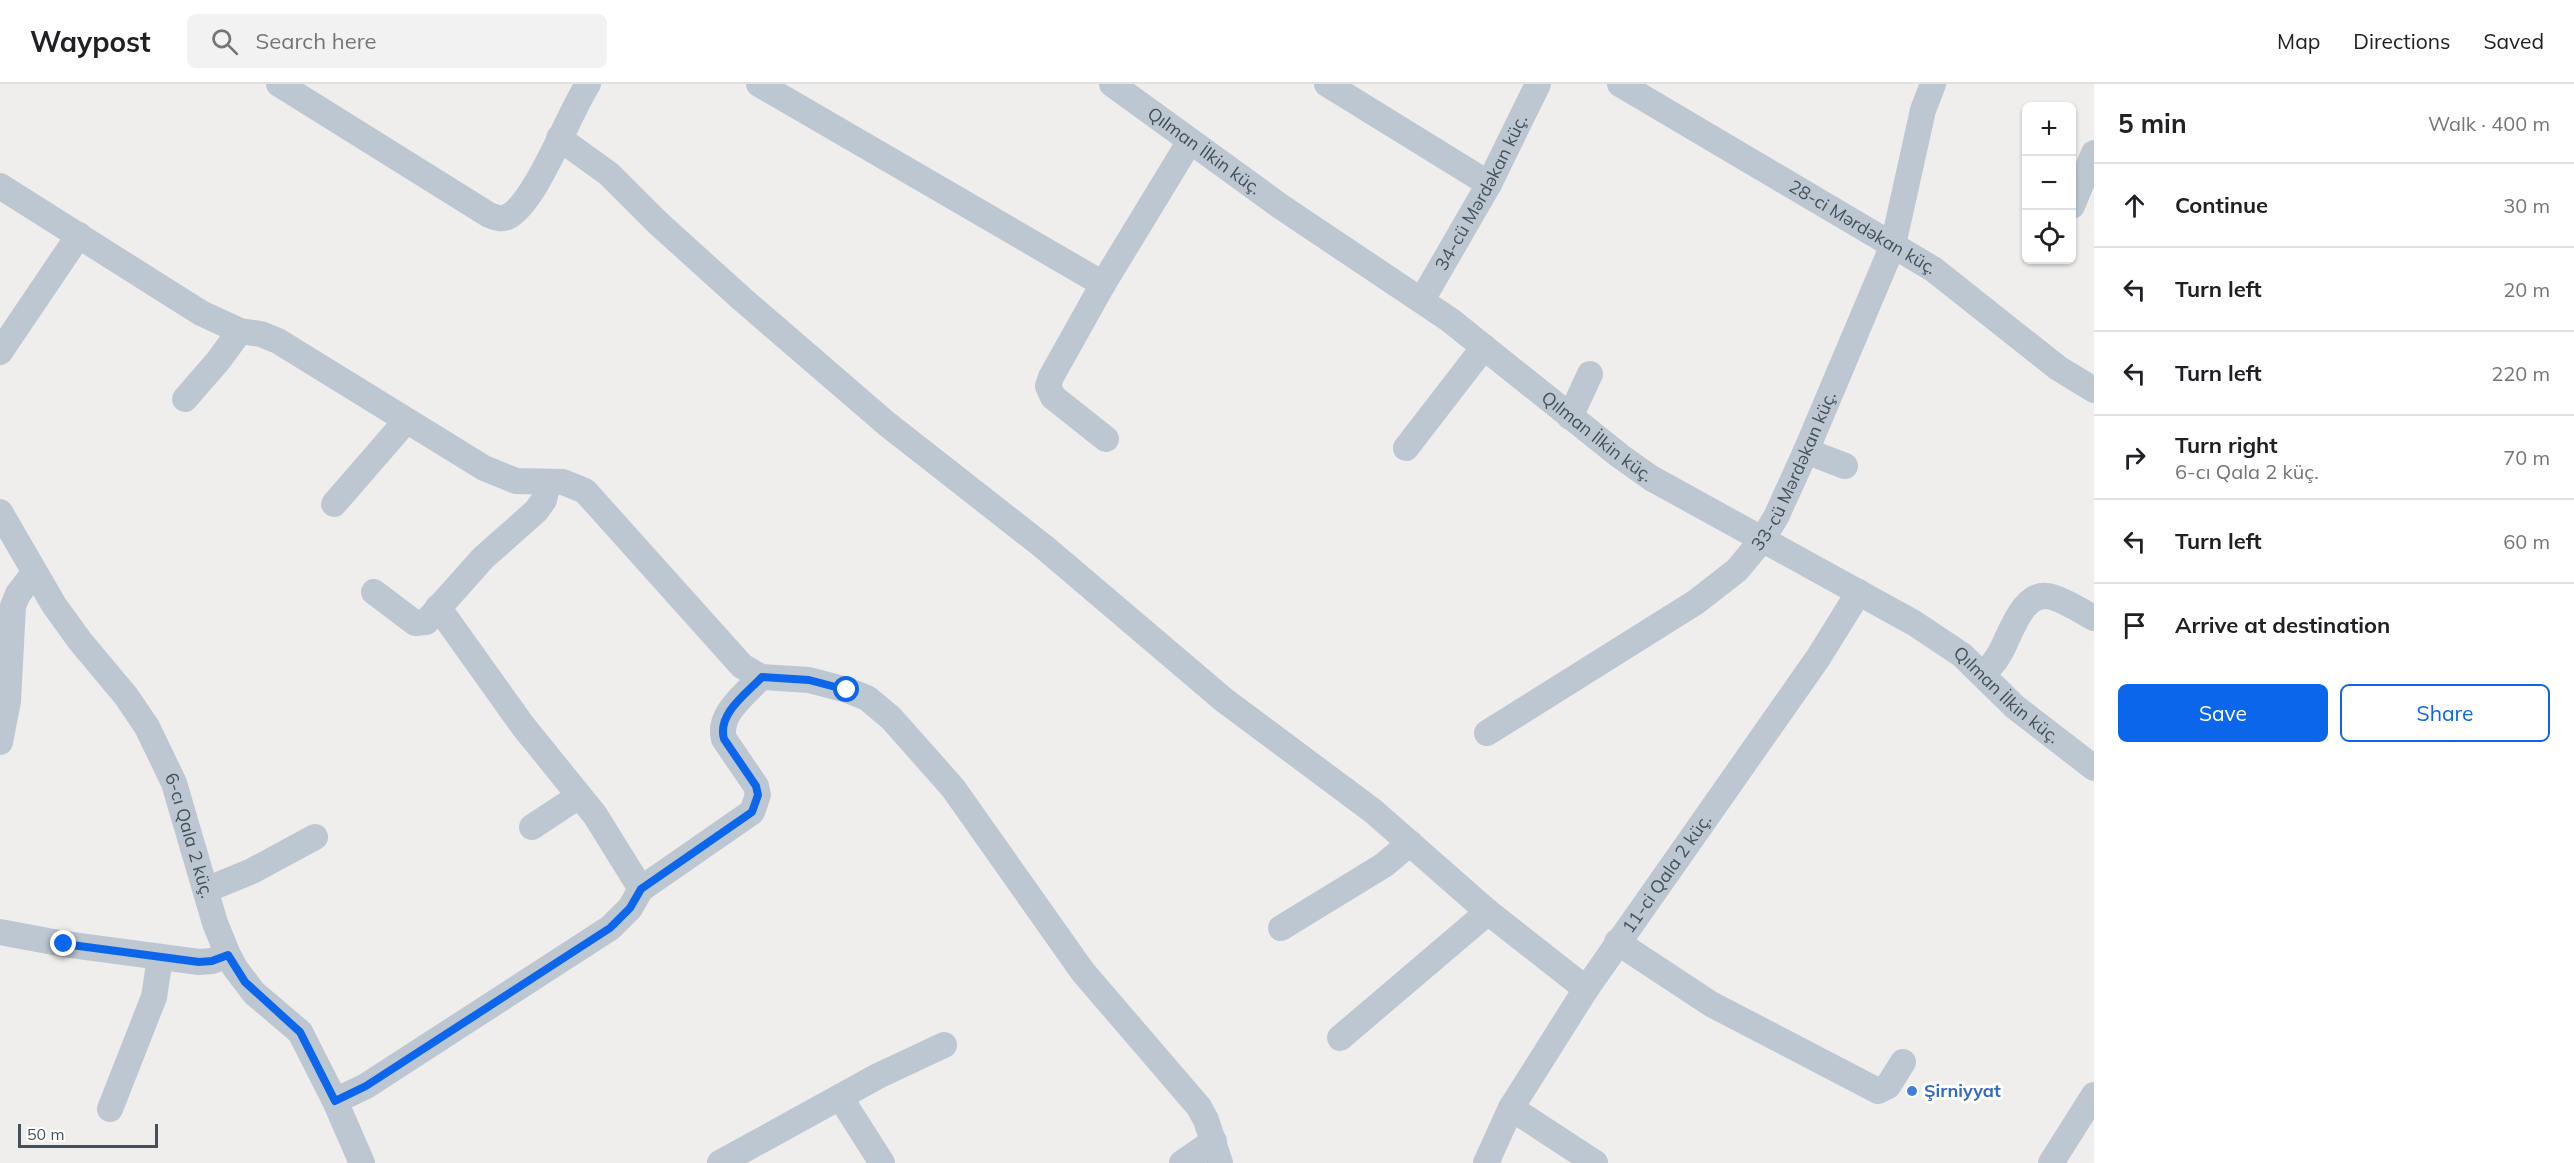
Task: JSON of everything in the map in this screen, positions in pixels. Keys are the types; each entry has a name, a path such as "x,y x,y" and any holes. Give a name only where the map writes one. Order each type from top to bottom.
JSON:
{"street":[{"path":"279,84 489,215 499,219 507,218 528,197 588,84"},
{"path":"759,84 1103,284"},
{"name":"Qılman İlkin küç.","path":"1112,84 1280,206 1422,300 1651,478 1859,592 1945,643 2015,707 2094,768"},
{"path":"1326,84 1489,184"},
{"name":"34-cü Mərdəkan küç.","path":"1422,300 1489,184 1538,84"},
{"name":"28-ci Mərdəkan küç.","path":"1620,84 1933,269 2058,368 2094,390"},
{"name":"33-cü Mərdəkan küç.","path":"1487,733 1696,602 1737,570 1762,540 1776,517 1806,451 1893,245 1904,206 1915,143 1933,84"},
{"path":"559,138 609,174 658,223 742,299 887,424 1044,547 1224,700 1372,812 1488,912 1586,989"},
{"path":"1106,439 1053,398 1048,386 1103,284 1190,141"},
{"path":"2076,196 2094,153"},
{"path":"0,186 201,313 240,331 261,334 278,341 484,468 516,481 563,482 585,491 734,658 762,677 827,683 867,699 891,718 953,788 1083,972 1199,1107 1217,1152 1182,1163"},
{"path":"0,352 79,235"},
{"path":"185,399 240,331"},
{"path":"1406,448 1484,347"},
{"path":"1570,417 1590,374"},
{"path":"334,504 406,421"},
{"path":"1806,451 1845,466"},
{"path":"374,592 415,623 426,622 483,558 536,511 544,500 548,482"},
{"name":"6-cı Qala 2 küç.","path":"0,512 34,573 80,641 126,696 147,727 174,783 215,923 228,955 245,982 300,1032 335,1101 362,1163"},
{"path":"0,742 8,701 6,618 18,594 34,573"},
{"name":"11-ci Qala 2 küç.","path":"1486,1163 1511,1108 1586,989 1818,658 1859,592"},
{"path":"1982,675 1991,667 2025,606 2033,599 2042,596 2053,597 2094,618"},
{"path":"438,607 523,726 595,815 641,889"},
{"path":"335,1101 366,1086 610,928 630,908 641,889 752,812 757,803 756,786 724,739 722,730 724,718 762,677"},
{"path":"532,827 579,796"},
{"path":"206,890 252,871 315,837"},
{"path":"1281,928 1384,865 1410,843"},
{"path":"1340,1038 1488,912"},
{"path":"0,932 160,958 199,962 212,961 228,955"},
{"path":"1617,942 1711,1004 1872,1089 1878,1091 1888,1086 1903,1062"},
{"path":"110,1109 154,996 160,958"},
{"path":"720,1163 840,1097 944,1045"},
{"path":"2051,1163 2094,1095"},
{"path":"840,1097 882,1163"},
{"path":"1511,1108 1595,1163"}],"place":[{"name":"Şirniyyat","path":"1912,1091"}],"route":[{"path":"64,944 199,962 212,961 228,955 254,993 300,1032 335,1101 366,1086 610,928 630,908 641,889 752,812 757,803 756,786 724,739 722,730 724,718 762,677 809,680 847,690"}]}
